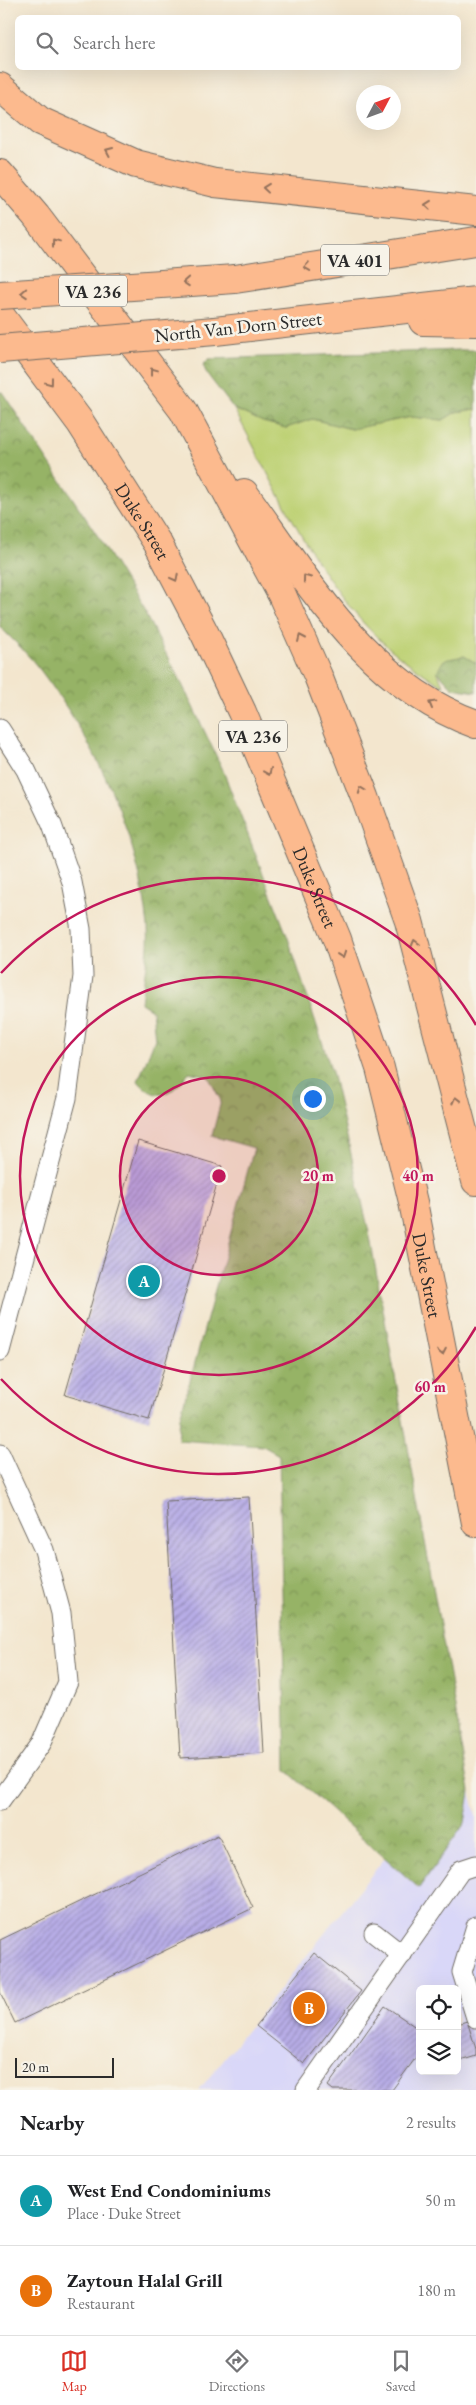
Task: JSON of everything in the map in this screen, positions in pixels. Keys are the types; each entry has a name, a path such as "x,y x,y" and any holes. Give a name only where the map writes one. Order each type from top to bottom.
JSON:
{"main road":[{"path":"0,87 40,121 136,164 214,183 476,210"},
{"name":"VA 236","path":"0,174 36,216 183,410 282,595 318,676 409,920 476,1181"},
{"name":"VA 401","path":"0,295 235,278 476,240"},
{"name":"North Van Dorn Street","path":"0,349 215,331 476,301"},
{"name":"Duke Street","path":"0,315 80,422 158,544 205,634 242,712 337,939 380,1068 413,1202 476,1523"},
{"path":"294,322 476,322"},
{"path":"183,410 317,593 364,651 398,682 426,701 456,717 476,724"}],"lane":[{"path":"0,729 26,770 52,825 72,882 81,929 83,976 67,1098 0,1352"},
{"path":"0,1454 44,1550 61,1613 68,1682 41,1744 0,1801"},
{"path":"306,2090 461,1870 476,1866"},
{"path":"476,1926 462,1972 476,2018"},
{"path":"374,1933 402,1955"}],"shaded area":[{"path":"470,1791 476,1816 476,2090 199,2090 385,1858 418,1888 465,1823"}],"green space":[{"path":"476,350 476,409 456,412 443,420 411,417 352,429 312,419 286,428 263,422 234,409 207,374 203,365 209,359"},
{"path":"0,392 2,392 97,535 144,612 181,682 222,768 288,938 332,1072 369,1232 470,1791 465,1823 419,1888 286,1770 279,1455 263,1446 178,1440 180,1417 254,1148 212,1136 221,1101 208,1076 189,1072 178,1086 159,1094 152,1093 138,1081 155,1039 152,1010 141,1003 147,955 148,927 143,893 125,825 97,760 80,729 41,671 0,627"},
{"path":"234,409 263,422 286,428 312,419 352,429 411,417 443,420 456,412 476,409 476,663 464,656 437,671 444,687 405,660 369,629 349,606 312,553 278,494"},
{"path":"464,656 476,663 476,692 453,688 437,671 444,660"}],"building":[{"path":"138,1141 222,1166 149,1420 65,1395"},
{"path":"249,1497 264,1753 180,1758 166,1501"},
{"path":"218,1835 253,1908 15,2023 0,1992 0,1940"},
{"path":"314,1953 361,1991 304,2064 256,2026"},
{"path":"385,2006 416,2027 416,2057 392,2090 333,2090 328,2086"},
{"path":"467,2021 476,2049 476,2056 461,2061 461,2030 461,2023"}],"place":[{"name":"West End Condominiums","path":"144,1281"},
{"name":"Zaytoun Halal Grill","path":"309,2008"}]}
